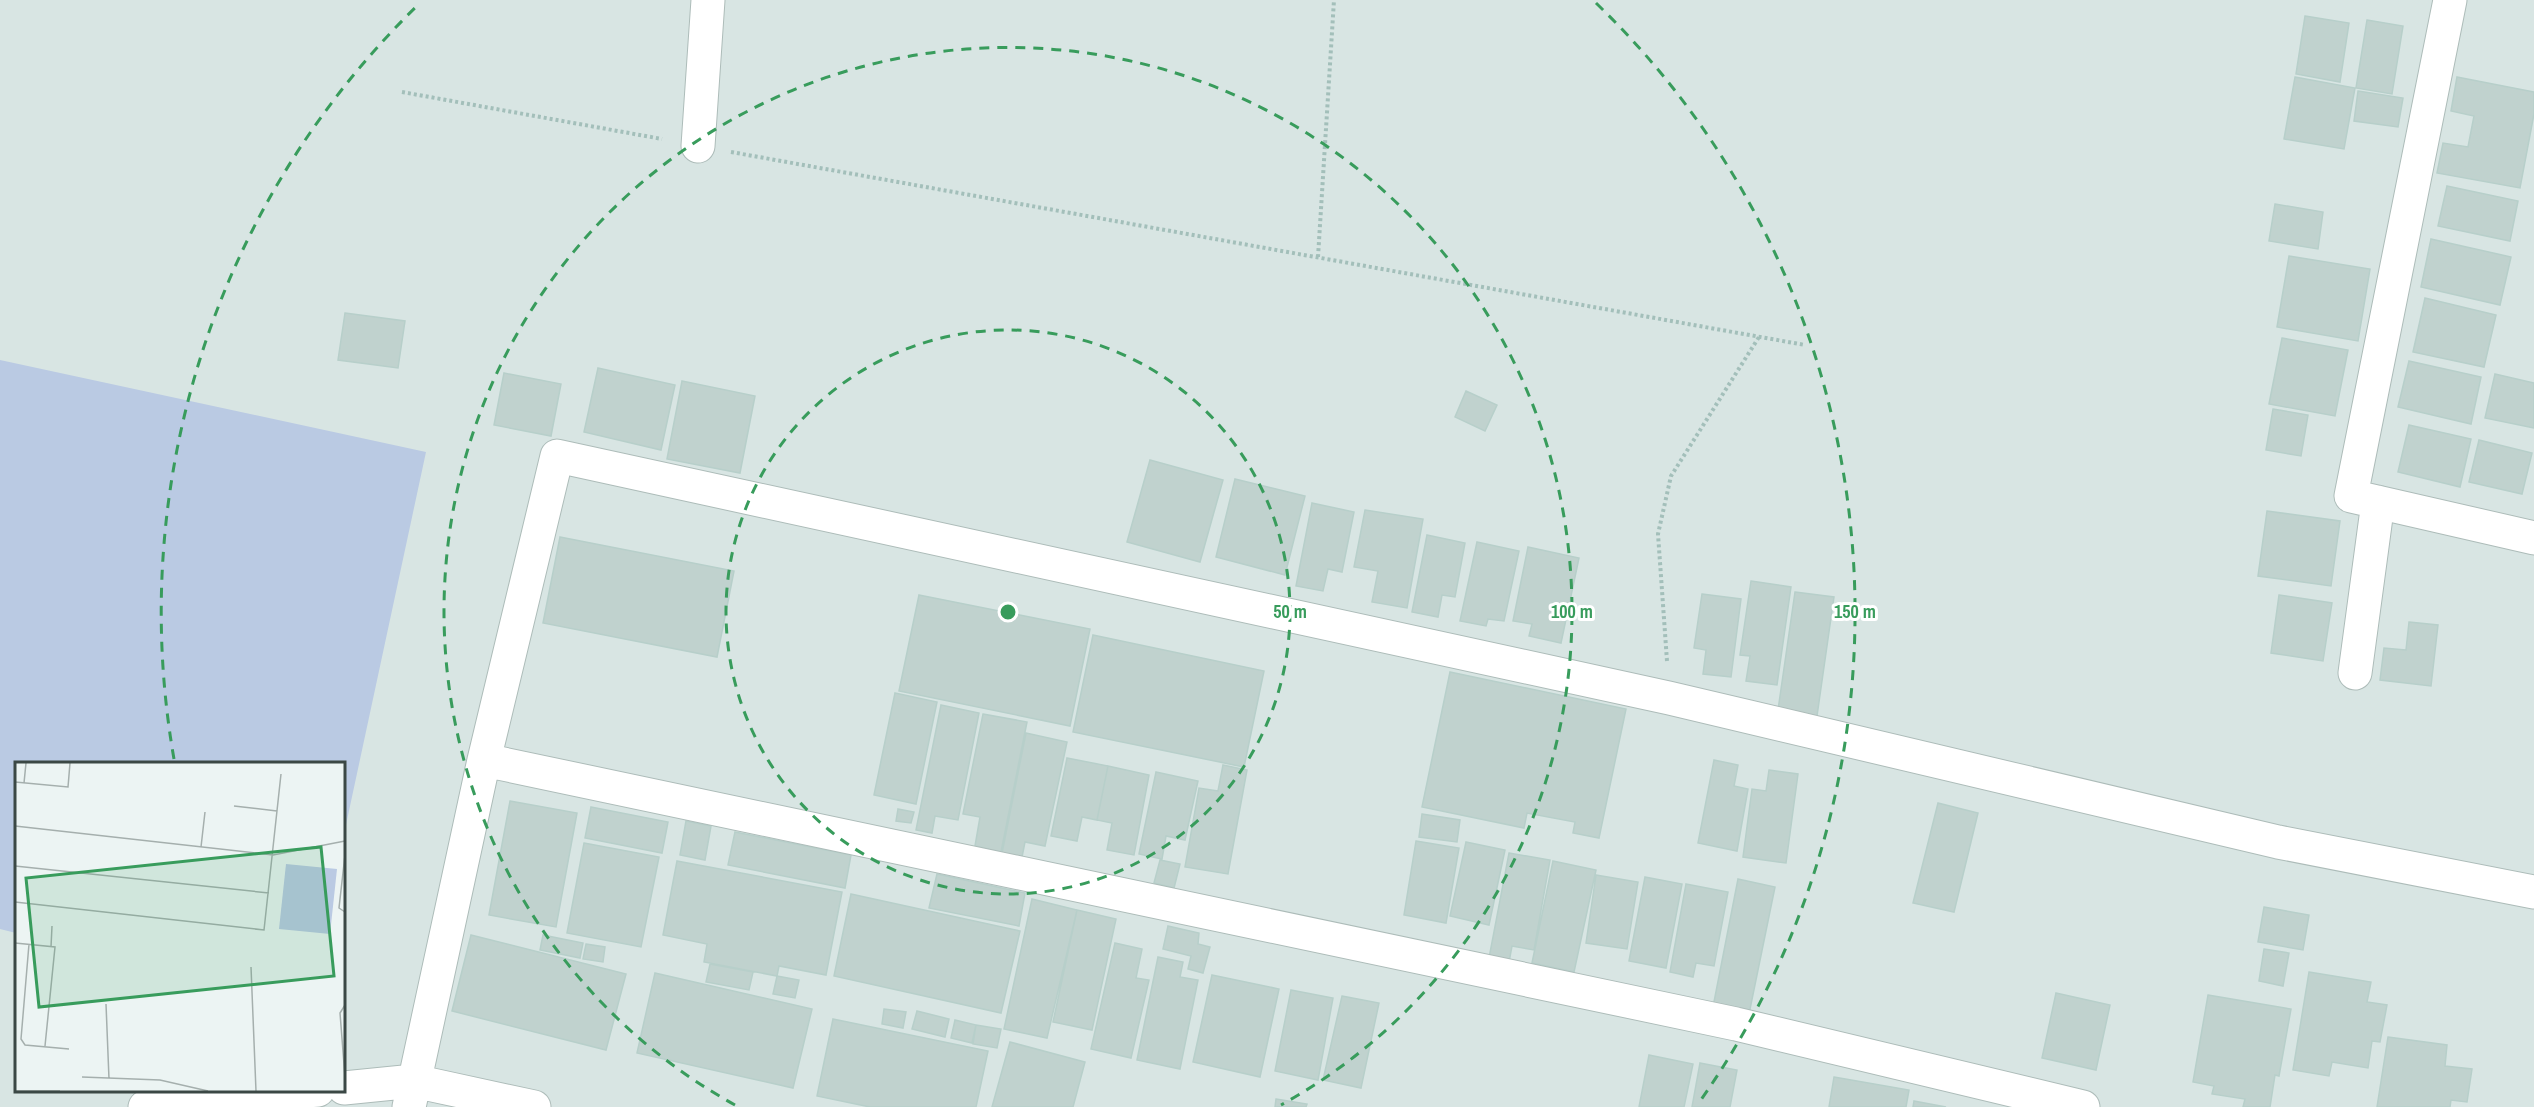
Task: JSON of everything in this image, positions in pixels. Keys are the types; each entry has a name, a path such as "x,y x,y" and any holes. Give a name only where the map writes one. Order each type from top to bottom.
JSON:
{"street":[{"path":"698,146 708,0"},
{"path":"2450,0 2352,496 2534,538"},
{"path":"412,1094 484,760 556,456 1669,698 2278,842 2534,892"},
{"path":"2355,673 2378,502"},
{"path":"484,760 1736,1024 2082,1107"},
{"path":"345,1088 534,1107"},
{"path":"145,1107 298,1092"}],"path":[{"path":"1318,257 1334,0"},
{"path":"402,92 1805,345"},
{"path":"1669,698 1658,534 1671,476 1759,337"}],"shaded area":[{"path":"0,0 2534,0 2534,1107 0,1107"},
{"path":"0,360 426,452 345,829 345,762 15,762 15,933 0,929"}],"building":[{"path":"2305,16 2349,23 2340,82 2296,74"},
{"path":"2367,20 2403,26 2392,94 2356,88"},
{"path":"2295,77 2355,88 2344,149 2284,139"},
{"path":"2457,77 2534,92 2534,114 2520,188 2437,173 2443,143 2468,147 2474,116 2451,111"},
{"path":"2358,91 2403,98 2398,127 2354,121"},
{"path":"2447,186 2518,201 2510,241 2438,226"},
{"path":"2275,204 2323,212 2318,249 2269,241"},
{"path":"2431,239 2511,257 2500,305 2421,287"},
{"path":"2289,256 2370,269 2358,341 2277,327"},
{"path":"2425,298 2496,315 2484,367 2413,352"},
{"path":"345,313 405,321 398,368 338,360"},
{"path":"2282,338 2348,350 2335,416 2269,404"},
{"path":"2409,361 2481,377 2471,424 2398,407"},
{"path":"598,368 675,385 661,450 584,432"},
{"path":"504,373 561,384 551,436 494,425"},
{"path":"2495,374 2534,383 2534,428 2485,418"},
{"path":"682,381 755,396 740,473 667,459"},
{"path":"1466,391 1497,405 1485,431 1455,417"},
{"path":"2273,409 2308,415 2301,456 2266,450"},
{"path":"2409,425 2471,439 2460,487 2398,472"},
{"path":"2479,440 2532,453 2522,494 2469,482"},
{"path":"1150,460 1223,480 1200,562 1127,542"},
{"path":"1235,479 1305,496 1285,575 1216,557"},
{"path":"1312,503 1354,512 1342,572 1328,569 1323,591 1296,586"},
{"path":"1365,510 1423,519 1407,608 1372,602 1378,571 1354,567"},
{"path":"2267,511 2340,521 2331,586 2258,576"},
{"path":"1427,535 1465,543 1455,597 1442,595 1438,617 1412,612"},
{"path":"560,537 734,571 717,657 543,623"},
{"path":"1477,542 1519,551 1504,621 1488,619 1486,626 1460,621"},
{"path":"1528,547 1579,558 1561,643 1529,636 1532,624 1513,621"},
{"path":"1751,581 1791,587 1777,685 1746,681 1750,656 1740,655"},
{"path":"1795,592 1834,597 1817,716 1778,710"},
{"path":"1702,594 1741,599 1731,677 1703,674 1706,650 1694,648"},
{"path":"919,595 1090,629 1070,726 899,691"},
{"path":"2279,595 2332,603 2323,661 2271,653"},
{"path":"2409,622 2438,625 2431,686 2380,680 2384,648 2406,650"},
{"path":"1093,635 1264,671 1244,767 1073,732"},
{"path":"1450,672 1626,709 1599,838 1573,833 1575,822 1527,813 1524,828 1422,807"},
{"path":"895,693 937,702 916,804 874,795"},
{"path":"941,705 979,713 958,820 935,816 932,833 916,830"},
{"path":"983,714 1027,722 1001,852 975,846 980,817 963,814"},
{"path":"1026,733 1067,742 1045,846 1025,842 1022,857 1002,853"},
{"path":"1067,758 1108,766 1097,820 1082,817 1077,841 1051,836"},
{"path":"1714,760 1738,765 1734,786 1748,789 1737,851 1698,843"},
{"path":"1223,765 1247,770 1228,874 1185,867 1199,788 1218,791"},
{"path":"1108,766 1149,775 1134,855 1107,850 1112,823 1097,820"},
{"path":"1769,770 1798,774 1786,863 1743,857 1752,789 1766,791"},
{"path":"1156,772 1198,781 1185,840 1166,836 1162,859 1139,854"},
{"path":"510,801 577,813 556,927 489,915"},
{"path":"1938,803 1978,813 1954,912 1913,903"},
{"path":"591,807 668,822 662,853 585,838"},
{"path":"898,809 914,812 911,823 896,821"},
{"path":"1422,814 1460,820 1457,842 1419,837"},
{"path":"686,821 711,826 705,860 680,855"},
{"path":"735,832 851,855 845,888 728,865"},
{"path":"1416,841 1459,848 1446,923 1404,915"},
{"path":"1466,842 1505,850 1489,925 1450,916"},
{"path":"584,843 659,857 641,947 567,933"},
{"path":"1509,853 1550,860 1534,950 1512,946 1509,962 1489,958"},
{"path":"1160,860 1180,864 1174,888 1154,883"},
{"path":"677,861 842,892 826,975 779,966 777,976 704,962 707,944 663,935"},
{"path":"1553,861 1596,870 1574,972 1532,963"},
{"path":"937,874 1025,893 1019,926 929,908"},
{"path":"1596,875 1638,882 1627,949 1586,943"},
{"path":"1645,877 1682,884 1666,968 1629,961"},
{"path":"1738,879 1775,887 1749,1014 1713,1007"},
{"path":"1686,884 1728,892 1714,966 1696,963 1693,977 1670,972"},
{"path":"851,894 1020,931 1001,1013 834,976"},
{"path":"1032,899 1077,910 1047,1038 1004,1029"},
{"path":"2264,907 2309,915 2303,950 2258,942"},
{"path":"1077,910 1116,919 1092,1030 1053,1022"},
{"path":"1168,926 1199,933 1198,944 1210,947 1203,973 1188,969 1191,956 1163,949"},
{"path":"471,935 626,974 606,1050 452,1011"},
{"path":"543,935 583,943 580,958 540,950"},
{"path":"1115,943 1142,949 1136,978 1149,980 1131,1058 1091,1049"},
{"path":"586,944 605,947 603,962 583,959"},
{"path":"2264,949 2289,953 2283,986 2259,981"},
{"path":"1158,957 1183,962 1180,977 1198,980 1180,1069 1137,1060"},
{"path":"710,964 753,972 749,990 706,982"},
{"path":"2309,972 2371,982 2367,1002 2387,1005 2380,1042 2372,1041 2368,1068 2332,1062 2329,1076 2293,1070"},
{"path":"655,973 812,1009 793,1088 637,1053"},
{"path":"1212,975 1279,989 1260,1077 1193,1062"},
{"path":"777,976 799,980 795,998 773,994"},
{"path":"1291,990 1333,998 1318,1080 1275,1071"},
{"path":"2056,993 2110,1005 2096,1070 2042,1058"},
{"path":"2208,995 2291,1009 2279,1076 2275,1075 2270,1107 2243,1107 2245,1099 2212,1094 2214,1086 2193,1082"},
{"path":"1342,996 1379,1003 1361,1088 1323,1080"},
{"path":"884,1009 906,1012 903,1028 882,1024"},
{"path":"917,1011 949,1019 945,1037 912,1029"},
{"path":"833,1019 988,1051 976,1107 870,1107 817,1096"},
{"path":"955,1020 976,1025 972,1043 951,1038"},
{"path":"976,1025 1001,1029 997,1048 973,1044"},
{"path":"2388,1037 2447,1045 2445,1066 2472,1069 2467,1102 2451,1100 2450,1107 2377,1107"},
{"path":"1010,1042 1085,1062 1073,1107 992,1107"},
{"path":"1649,1055 1693,1064 1684,1107 1639,1107"},
{"path":"1700,1063 1737,1070 1730,1107 1692,1107"},
{"path":"1834,1077 1909,1090 1906,1107 1829,1107"},
{"path":"1276,1099 1307,1104 1306,1107 1275,1107"},
{"path":"1914,1101 1946,1107 1913,1107"}]}
